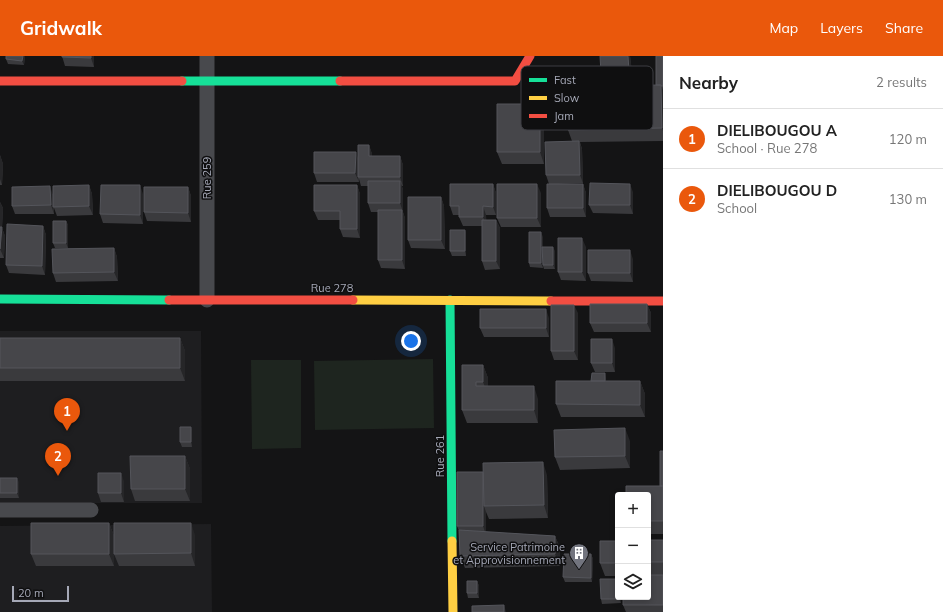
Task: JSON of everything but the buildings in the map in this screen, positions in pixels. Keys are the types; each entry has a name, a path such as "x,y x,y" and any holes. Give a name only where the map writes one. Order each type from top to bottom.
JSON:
{"street":[{"name":"Rue 259","path":"207,56 207,300"},
{"path":"524,66 530,56"},
{"path":"0,80 515,81 521,71"},
{"name":"Rue 278","path":"0,299 663,301"},
{"name":"Rue 261","path":"450,300 453,612"},
{"path":"0,510 90,510"}],"shaded area":[{"path":"0,331 201,331 202,503 0,503"},
{"path":"433,359 434,428 315,430 314,361"},
{"path":"251,360 301,360 301,448 252,449"},
{"path":"211,524 212,612 0,612 0,526"}],"traffic: fast":[{"path":"182,81 340,81"},
{"path":"0,299 169,300"},
{"path":"450,300 452,541"}],"traffic: slow":[{"path":"353,300 551,301"},
{"path":"452,541 453,612"}],"traffic: jam":[{"path":"524,66 530,56"},
{"path":"340,81 515,81 521,71"},
{"path":"0,81 182,81"},
{"path":"169,300 353,300"},
{"path":"551,301 663,301"}],"place":[{"name":"DIELIBOUGOU A","path":"67,431"},
{"name":"DIELIBOUGOU D","path":"58,476"},
{"name":"Service Patrimoine et Approvisionnement","path":"579,570"}]}
